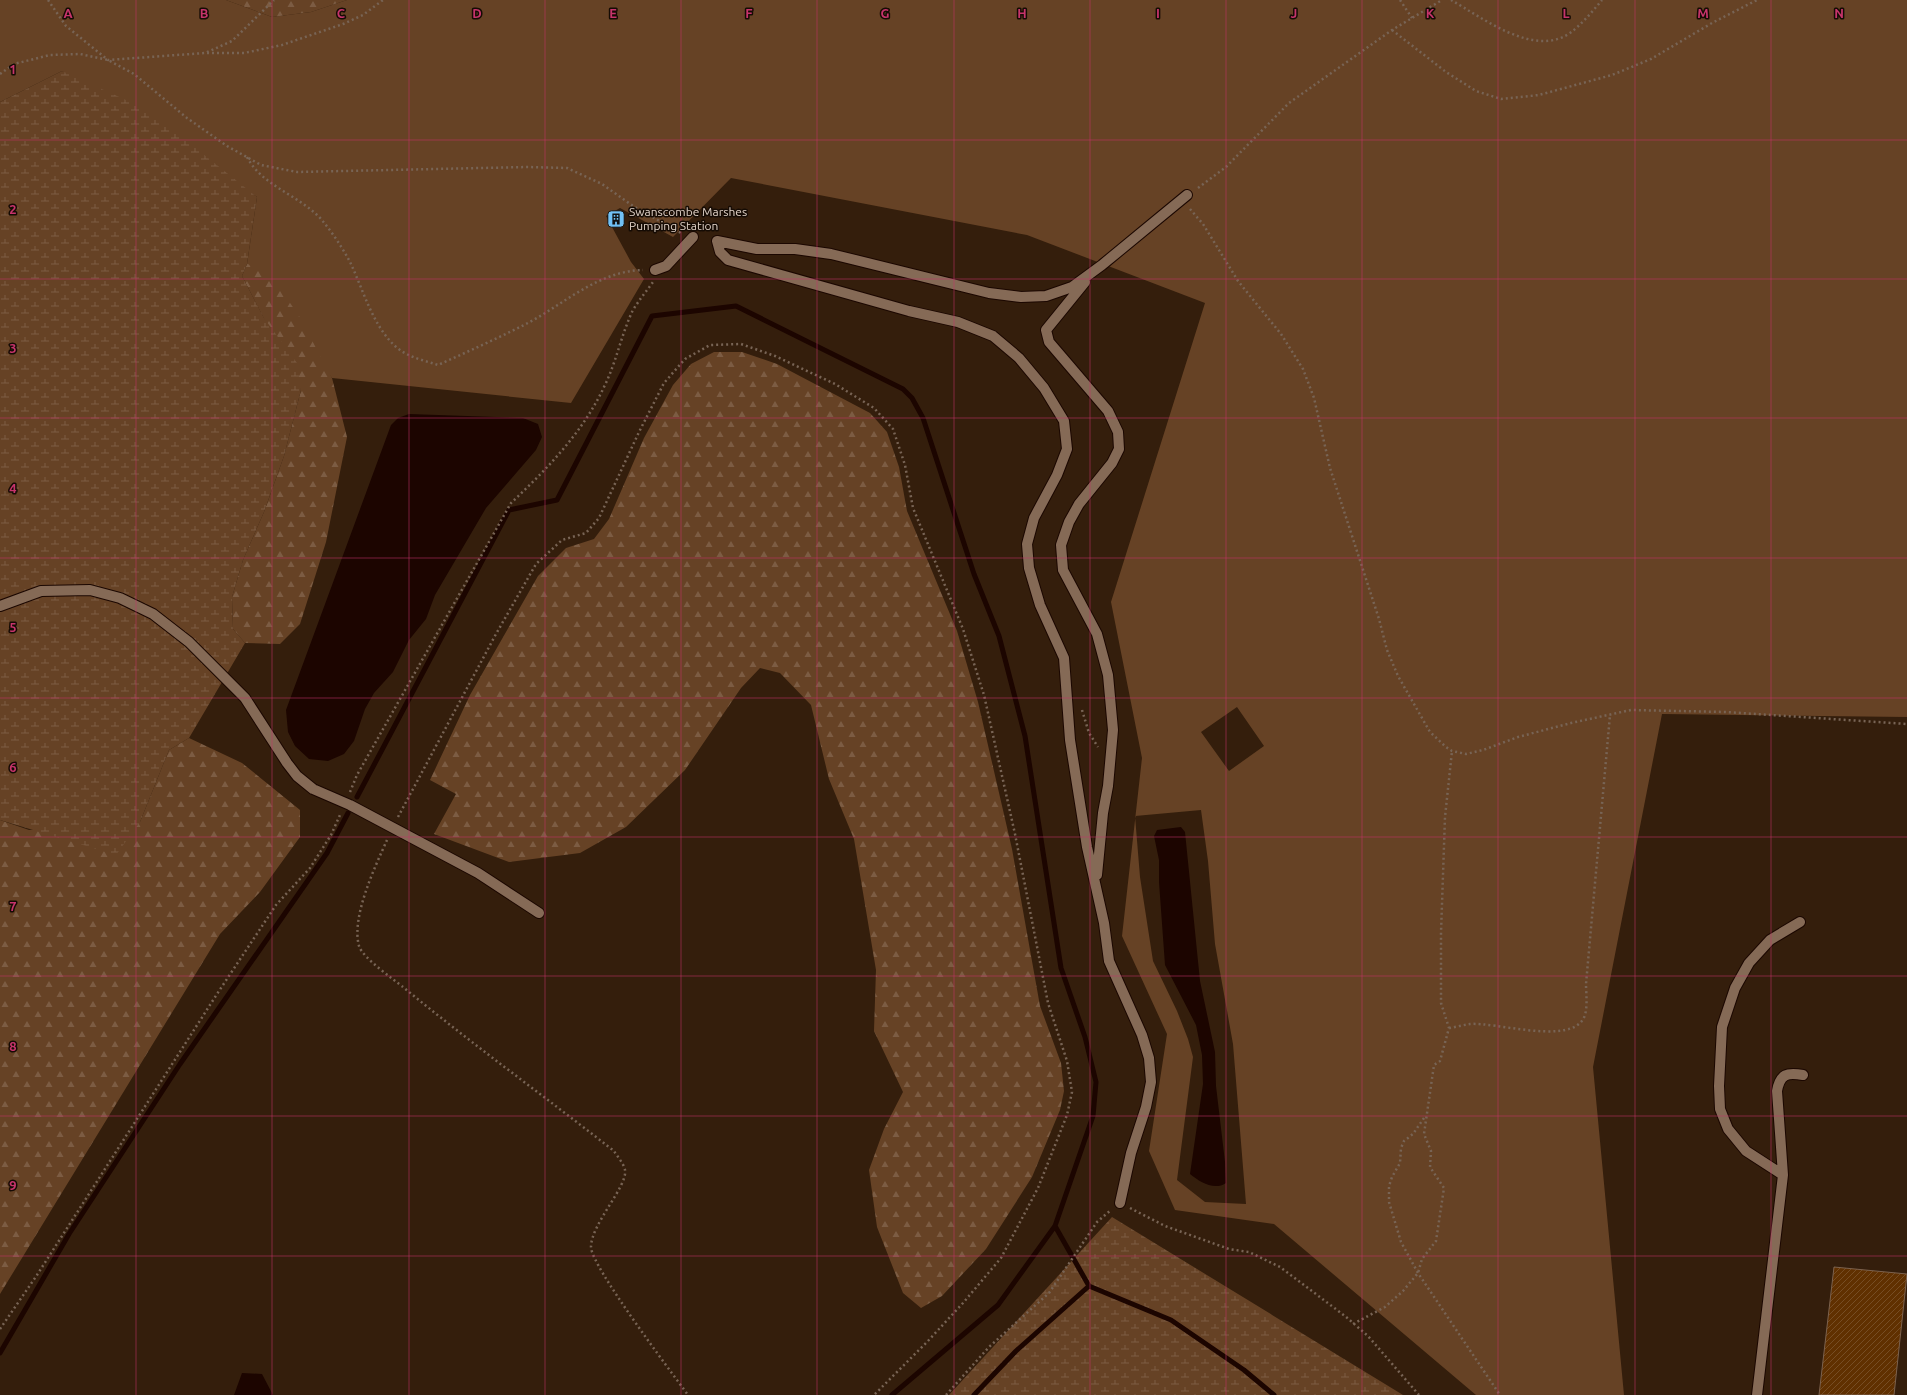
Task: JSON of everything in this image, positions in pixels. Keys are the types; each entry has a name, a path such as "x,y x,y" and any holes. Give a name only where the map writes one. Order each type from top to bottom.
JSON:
{"street":[{"path":"1120,1203 1131,1153 1146,1107 1151,1082 1149,1058 1142,1035 1109,961 1087,847 1070,740 1064,658 1040,605 1028,568 1027,544 1034,518 1057,475 1067,449 1064,421 1044,388 1019,358 993,336 958,322 909,311 728,260 720,252 717,241 757,249 795,249 831,254 989,293 1021,297 1046,296 1072,287 1093,272 1188,195"},
{"path":"655,270 666,266 693,237"},
{"path":"1093,272 1046,330 1049,342 1108,411 1118,432 1119,449 1112,462 1079,504 1069,522 1061,545 1063,570 1098,634 1108,675 1113,730 1108,786 1098,852 1096,889"},
{"path":"0,606 41,591 90,590 120,598 153,614 189,642 245,698 297,776 313,789 392,827 478,873 539,913"},
{"path":"1783,1175 1746,1151 1728,1128 1720,1109 1719,1086 1722,1027 1735,988 1749,963 1770,940 1800,922"},
{"path":"1757,1395 1783,1175 1778,1107 1779,1082 1784,1076 1792,1073 1803,1075"}],"path":[{"path":"48,0 66,26 108,60 134,74 187,118 227,146 261,165 296,172 527,167 567,168 602,184 634,206 680,232 693,237"},
{"path":"205,53 232,41 274,0"},
{"path":"0,74 14,64 50,55 80,54 108,60 205,53 244,53 282,45 343,24 363,15 383,0"},
{"path":"1400,0 1412,18"},
{"path":"1188,195 1226,167 1289,103 1392,30 1442,0"},
{"path":"1451,0 1505,31 1532,40 1551,41 1569,34 1586,19 1602,0"},
{"path":"1392,30 1446,72 1476,91 1501,98 1538,95 1612,75 1651,59 1712,23 1757,0"},
{"path":"247,157 252,166 262,176 299,200 320,219 336,239 349,261 374,316 384,333 395,346 410,356 438,365 524,325 592,284 621,274 639,270 655,270"},
{"path":"1177,203 1191,210 1203,224 1238,281 1281,334 1303,369 1314,398 1330,468 1379,619 1387,650 1398,676 1430,732 1452,751 1466,754 1483,750 1518,737 1631,710 1726,712 1907,724"},
{"path":"688,1395 646,1339 601,1271 591,1248 595,1232 623,1180 625,1169 614,1151 447,1023 374,963 360,948 357,928 368,885 392,827 492,640 536,564 562,540 586,533 600,518 639,432 664,383 684,359 710,345 741,344 774,356 835,384 874,408 893,429 905,465 913,508 963,629 984,695 1015,834 1048,1003 1068,1061 1072,1092 1067,1115 1038,1188 1001,1258 938,1331 874,1395"},
{"path":"1080,704 1089,733 1097,747 1110,760"},
{"path":"1449,1028 1471,1024 1544,1032 1573,1028 1582,1022 1586,1007 1586,984 1610,715"},
{"path":"1353,1324 1385,1307 1403,1291 1418,1273 1422,1259 1436,1241 1444,1188 1430,1168 1431,1151 1424,1134 1434,1065 1440,1061 1449,1028 1441,1003 1441,933 1445,817 1452,751"},
{"path":"1426,1115 1413,1134 1404,1141 1400,1163 1392,1177 1388,1192 1389,1202 1401,1242 1418,1273 1500,1395"},
{"path":"946,1395 989,1347 1050,1293 1097,1222 1120,1203 1165,1226 1229,1249 1249,1252 1266,1259 1286,1272 1368,1336 1419,1395"}],"green space":[{"path":"0,0 226,0 272,17 311,12 347,0 1907,0 1907,717 1662,714 1593,1067 1624,1395 1476,1395 1274,1224 1175,1210 1149,1151 1167,1034 1122,936 1135,818 1140,877 1153,961 1177,1011 1193,1057 1177,1180 1205,1202 1246,1204 1233,1044 1215,944 1208,861 1201,810 1135,816 1142,758 1111,602 1205,303 1027,235 731,178 673,237 620,208 606,216 631,262 644,279 571,403 332,378 247,264 257,197 62,71 0,102","holes":["1237,707 1264,746 1229,771 1201,732"]},
{"path":"226,0 347,0 311,12 272,17"},
{"path":"62,71 148,110 257,197 247,264 242,276 264,318 297,363 301,390 284,456 264,512 243,560 232,597 233,629 245,643 189,738 169,750 140,822 116,855 0,820 0,102"},
{"path":"247,264 266,268 299,316 332,378 347,437 326,542 300,624 280,644 245,643 233,629 232,597 243,560 264,512 284,456 301,390 242,276"},
{"path":"714,352 742,352 777,364 870,413 887,432 899,467 907,511 957,631 978,702 1012,849 1040,1006 1061,1063 1064,1091 1060,1110 1032,1177 986,1249 942,1296 921,1308 903,1293 877,1227 869,1170 884,1129 903,1092 874,1031 876,970 854,839 829,779 811,705 780,673 760,668 741,688 685,770 626,827 580,853 509,862 434,834 456,794 430,780 470,695 538,576 566,548 594,539 609,519 644,438 673,385 691,364"},
{"path":"189,738 242,763 300,810 300,837 260,892 220,934 0,1294 0,820 29,830 140,822 169,750"},
{"path":"1112,1217 1403,1395 949,1395"}],"shaded area":[{"path":"409,414 523,418 538,424 542,437 536,450 486,508 435,595 426,619 409,640 393,672 374,693 365,709 354,741 344,754 328,761 309,759 295,746 288,732 286,710 391,425 398,418"},
{"path":"1181,827 1185,832 1200,981 1215,1052 1216,1086 1226,1183 1217,1186 1212,1186 1198,1180 1190,1174 1203,1084 1202,1055 1196,1025 1165,965 1159,882 1159,860 1154,836 1157,830"},
{"path":"242,1373 262,1374 273,1395 234,1395"}],"building":[{"path":"1834,1267 1907,1274 1894,1395 1819,1395"}],"waterway":[{"path":"357,797 509,510 557,500 652,316 736,306 903,389 912,398 923,418 974,574 999,636 1025,736 1061,968 1085,1037 1096,1082 1093,1116 1055,1226 998,1305 892,1395"},
{"path":"0,1353 69,1234 180,1064 327,853 348,813"},
{"path":"1055,1226 1089,1286 1171,1320 1244,1370 1274,1395"},
{"path":"974,1395 1016,1351 1089,1286"}],"place":[{"name":"Swanscombe Marshes Pumping Station","path":"616,219"}]}
